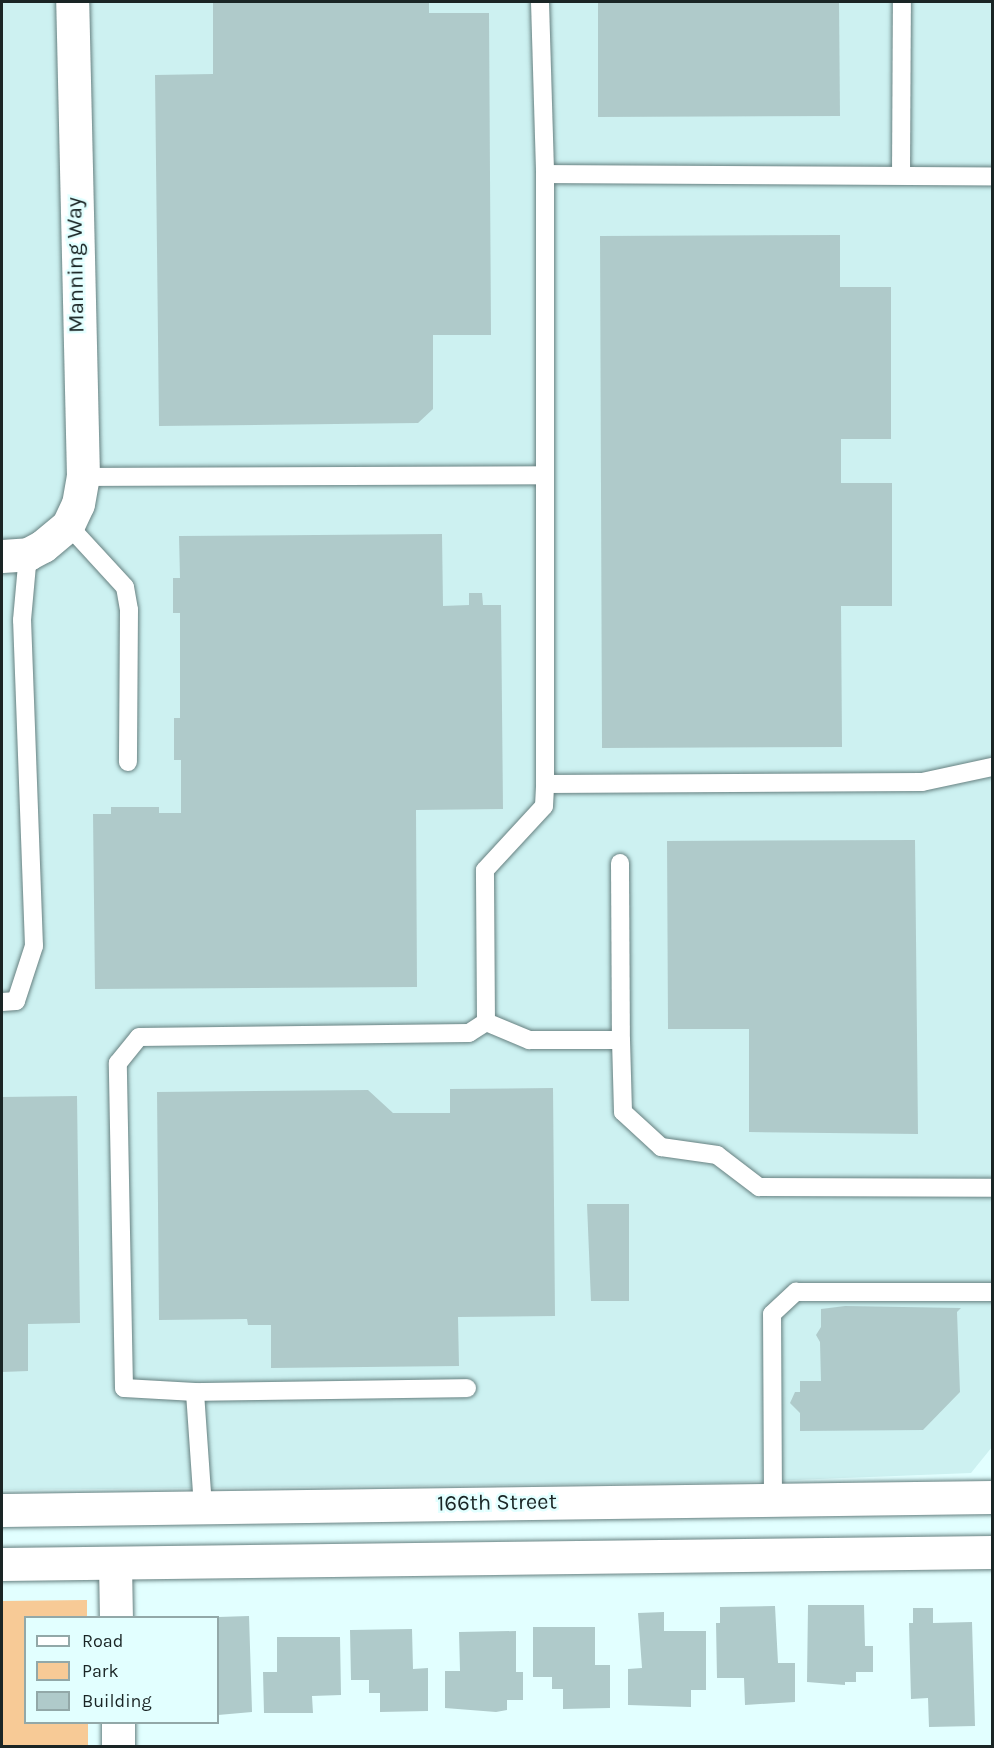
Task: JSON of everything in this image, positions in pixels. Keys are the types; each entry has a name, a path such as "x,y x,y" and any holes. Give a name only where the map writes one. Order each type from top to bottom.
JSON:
{"street":[{"name":"Manning Way","path":"68,525 78,504 83,477 72,2"},
{"path":"15,555 43,546 68,525"},
{"name":"166th Street","path":"2,1510 993,1497"},
{"path":"2,1564 993,1552"},
{"path":"115,1563 116,1616"},
{"path":"118,1724 118,1746"}],"lane":[{"path":"486,1022 485,870 544,806 545,174 540,2"},
{"path":"901,176 902,2"},
{"path":"545,174 993,176"},
{"path":"83,477 545,475"},
{"path":"68,525 125,587 129,610 128,762"},
{"path":"2,1002 16,1001 34,946 22,620 15,555"},
{"path":"545,784 922,782 993,767"},
{"path":"620,863 623,1112 661,1147 717,1155 759,1187 993,1188"},
{"path":"486,1022 528,1040 621,1040"},
{"path":"467,1388 195,1392 124,1388 118,1063 139,1037 469,1033 486,1022"},
{"path":"772,1500 772,1314 796,1292 993,1292"},
{"path":"195,1392 203,1507"}],"shaded area":[{"path":"2,2 992,2 992,1447 971,1473 718,1483 2,1490"}],"green space":[{"path":"87,1600 87,1616 24,1616 24,1724 88,1724 88,1746 2,1746 2,1601"}],"building":[{"path":"213,2 429,2 429,13 489,13 491,335 433,335 433,409 418,423 159,426 155,75 213,74"},
{"path":"598,2 839,2 840,116 598,117"},
{"path":"840,235 840,287 891,287 891,439 841,439 841,483 892,483 892,606 841,606 842,747 602,748 600,236"},
{"path":"442,534 443,606 469,605 469,593 482,593 483,605 501,605 503,809 416,810 417,987 95,989 93,814 111,814 111,807 159,807 159,813 181,813 181,760 174,760 174,718 180,718 180,613 173,613 173,578 180,578 179,536"},
{"path":"915,840 918,1134 749,1132 749,1029 668,1029 667,841"},
{"path":"553,1088 555,1316 458,1317 459,1366 271,1368 271,1325 248,1325 247,1319 159,1320 157,1092 368,1090 393,1113 450,1113 450,1089"},
{"path":"77,1096 80,1323 28,1324 28,1371 2,1372 2,1097"},
{"path":"587,1204 629,1204 629,1301 591,1301"},
{"path":"845,1306 961,1308 957,1312 960,1392 923,1430 800,1431 800,1413 790,1403 795,1392 800,1392 800,1381 821,1381 820,1342 816,1335 821,1327 821,1309"},
{"path":"808,1605 864,1605 865,1646 873,1646 873,1672 856,1672 856,1682 845,1682 845,1685 807,1682"},
{"path":"775,1606 778,1663 795,1663 795,1702 745,1705 744,1678 717,1678 716,1623 720,1623 720,1607"},
{"path":"913,1608 933,1608 933,1623 972,1622 975,1726 929,1727 928,1698 911,1699 909,1623 913,1623"},
{"path":"664,1612 664,1631 706,1631 706,1690 691,1690 691,1707 628,1705 628,1669 642,1668 638,1613"},
{"path":"249,1616 252,1712 219,1715 219,1617"},
{"path":"533,1627 595,1627 595,1665 610,1665 610,1708 563,1709 563,1689 552,1689 552,1677 533,1677"},
{"path":"412,1629 413,1669 428,1668 428,1711 380,1712 380,1693 369,1693 369,1680 351,1680 350,1630"},
{"path":"516,1631 516,1672 523,1672 523,1700 507,1700 507,1710 496,1712 445,1708 445,1671 460,1671 459,1632"},
{"path":"277,1637 340,1637 341,1695 312,1696 313,1713 264,1713 263,1672 277,1672"}]}
